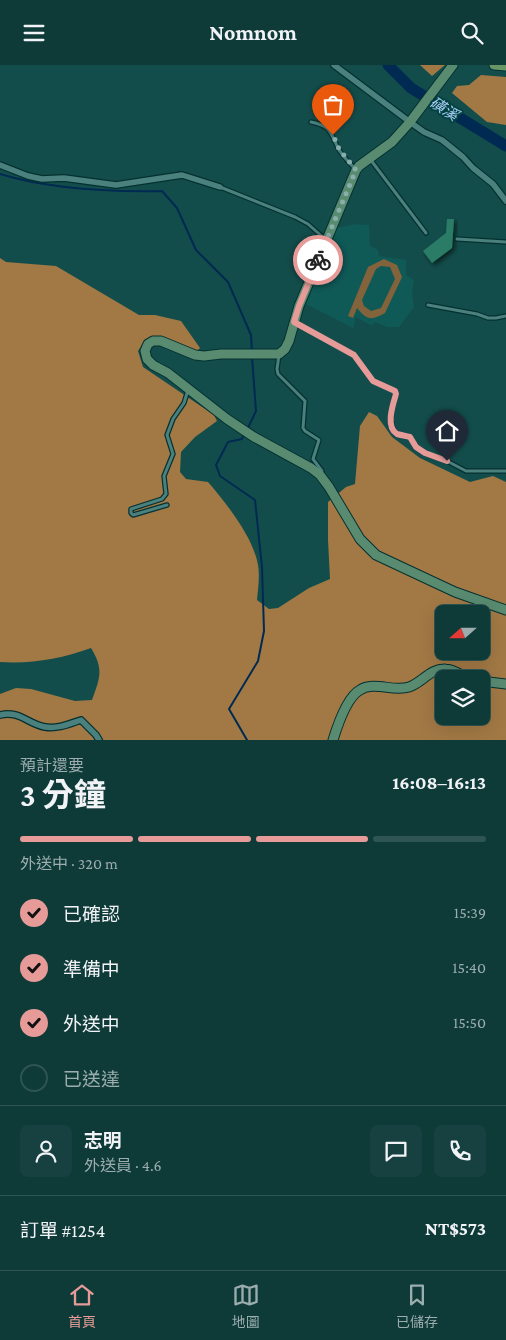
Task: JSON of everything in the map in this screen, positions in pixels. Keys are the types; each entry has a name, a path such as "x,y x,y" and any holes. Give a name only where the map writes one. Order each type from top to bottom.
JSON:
{"main road":[{"path":"494,65 506,67"}],"street":[{"path":"334,65 412,121 424,132 442,141 464,157 473,168 493,184 506,201"},
{"path":"453,65 412,121 392,142 356,170 299,306 285,349 279,354 204,356 195,355 161,341 153,341 148,344 145,351 147,359 152,365 168,373 227,419 320,475 360,539 376,555 456,592 506,610"},
{"path":"0,165 28,176 42,179 64,179 116,185 182,175 220,187"},
{"path":"333,740 342,716 359,690 369,687 402,689 412,687 435,671"},
{"path":"490,682 506,684"},
{"path":"0,715 17,714 44,727 56,728 81,720 96,735 98,740"}],"lane":[{"path":"311,122 322,124 328,128 339,149 356,170"},
{"path":"370,158 426,233"},
{"path":"220,187 295,217 308,224 327,240"},
{"path":"457,239 506,242"},
{"path":"428,305 477,314 488,318 506,316"},
{"path":"294,322 354,355 373,381 395,391 396,394 390,417 392,429 396,433 410,437 416,447 425,453 447,461 466,471 506,471"},
{"path":"279,354 278,374 305,401 303,428 319,440 313,459 322,471 320,475"},
{"path":"167,505 133,515 131,513 131,509 162,499 166,494 164,476 173,454 167,435 173,419 184,403 188,388"}],"shaded area":[{"path":"420,65 445,65 432,76"},
{"path":"481,75 506,77 506,125 487,122 452,93 457,86 469,85"},
{"path":"356,224 369,225 370,246 378,250 379,256 406,260 406,275 414,280 412,292 414,307 399,327 387,327 375,322 372,326 356,317 353,328 306,304 336,228"},
{"path":"0,258 6,262 56,266 139,315 155,315 181,321 200,348 197,351 153,337 145,340 138,351 143,367 214,415 217,421 195,437 181,452 180,472 186,479 208,482 238,521 251,543 258,565 257,600 269,609 278,608 309,588 330,579 328,502 346,487 355,484 360,426 369,412 377,416 392,437 420,458 470,482 493,476 506,482 506,740 0,740 0,694 16,688 31,689 75,701 92,700 99,679 98,662 91,648 46,660 0,662"},
{"path":"384,259 397,265 402,277 385,313 370,318 357,308 353,318 348,316 368,267","holes":["381,266 390,267 395,279 381,308 371,311 364,306 362,300 376,269"]}],"building":[{"path":"447,219 454,219 452,248 432,263 423,251 446,233"}],"waterway":[{"name":"磺溪","path":"388,65 411,88 506,146"},
{"path":"0,174 60,186 122,191 162,191 177,208 196,250 228,282 251,335 252,352"},
{"path":"247,430 256,411 252,357"},
{"path":"244,434 242,439 228,442 216,465 220,476 255,500 262,567 264,631 258,661 229,709 247,740"}],"way so far":[{"path":"318,260 356,170 339,149 333,135"}],"route":[{"path":"318,260 294,322 354,355 373,381 395,391 396,394 390,417 392,429 396,433 410,437 416,447 425,453 447,461"}]}
